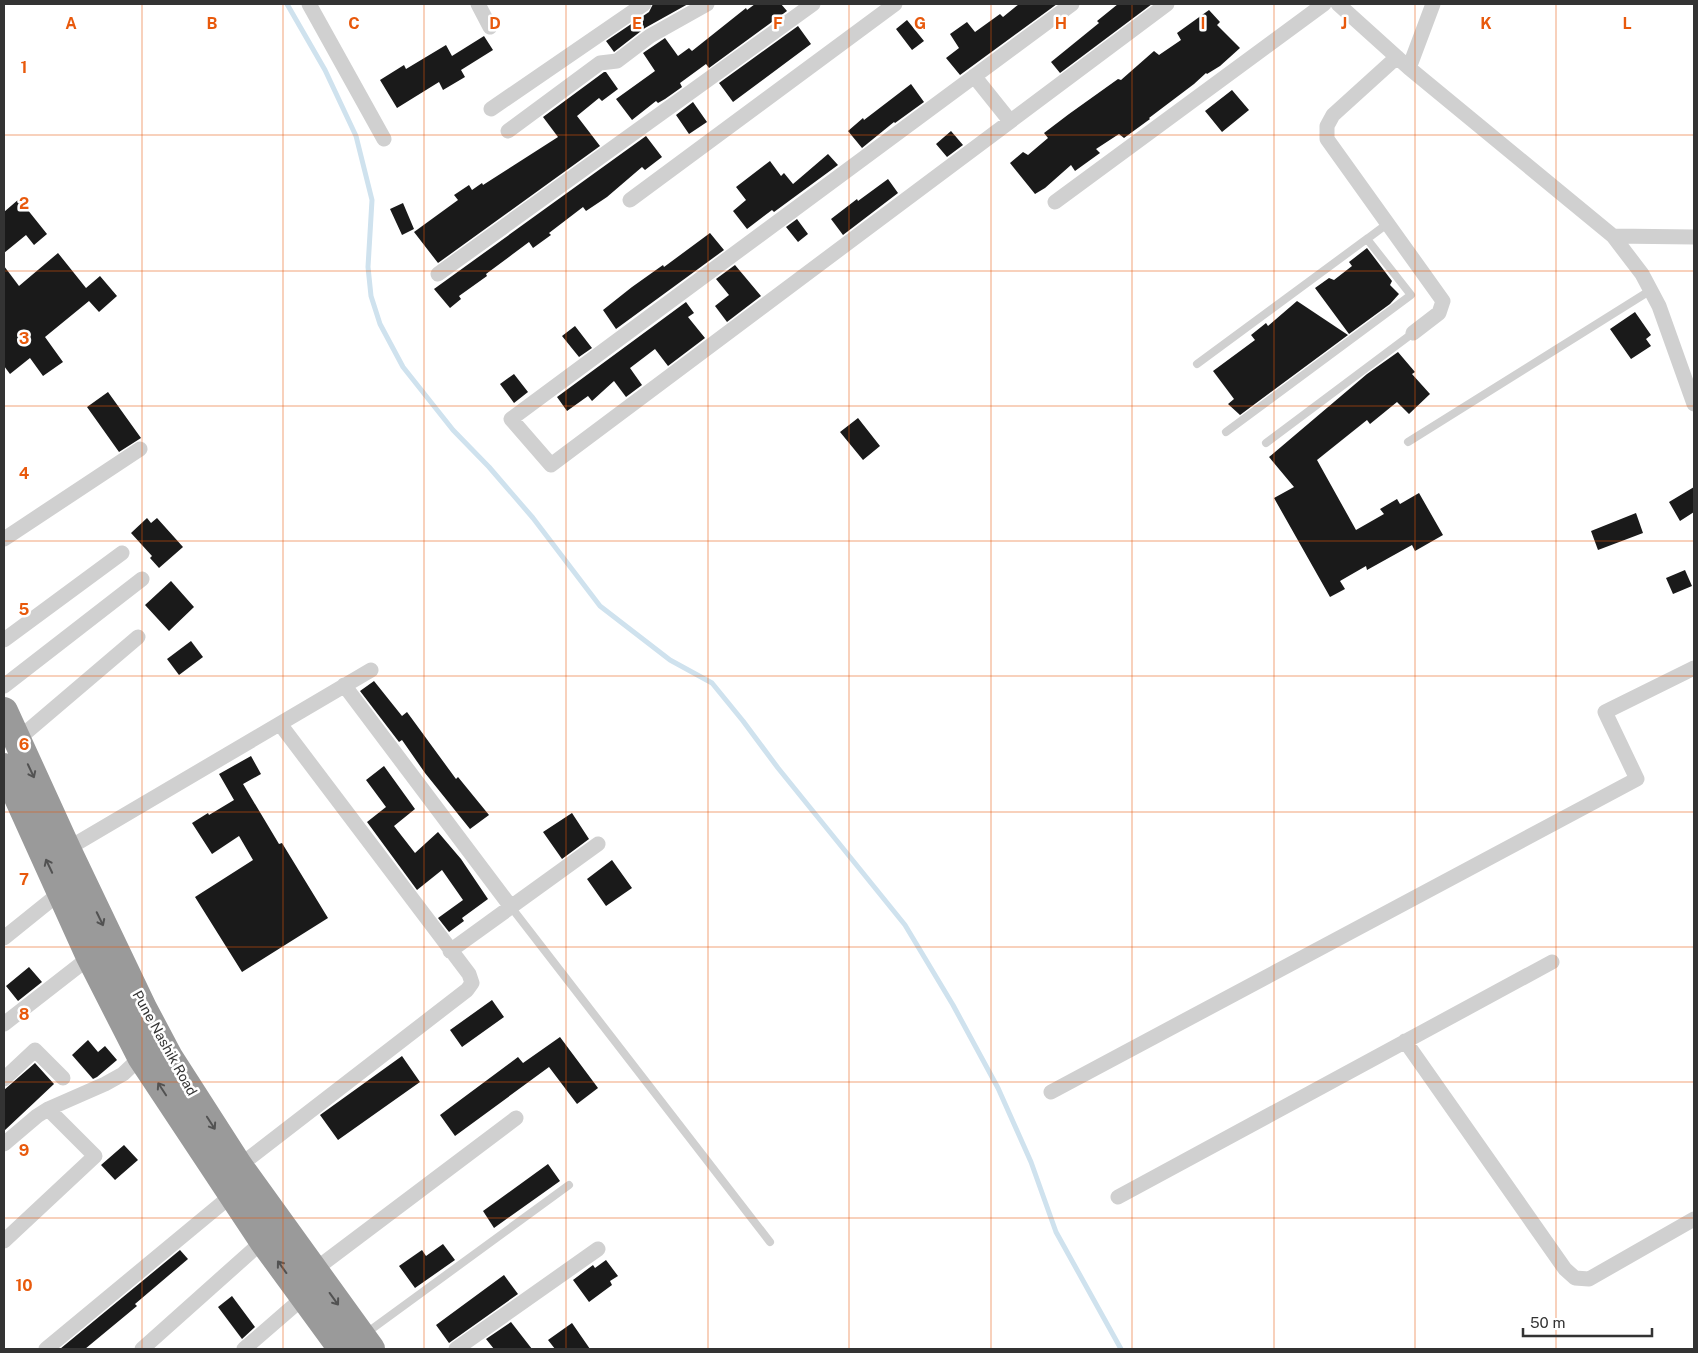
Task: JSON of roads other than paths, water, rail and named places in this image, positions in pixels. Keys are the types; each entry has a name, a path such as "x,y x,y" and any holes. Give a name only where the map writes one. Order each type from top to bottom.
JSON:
{"highway":[{"name":"Pune Nashik Road","path":"4,711 67,849 143,1008 169,1057 239,1166 314,1271 358,1345"},
{"name":"Pune Nashik Road","path":"4,767 90,957 141,1057 263,1241 304,1297 358,1345"}],"street":[{"path":"309,4 384,139"},
{"path":"478,4 490,27"},
{"path":"491,109 644,4"},
{"path":"508,131 600,63 617,61 650,36 707,4"},
{"path":"438,274 813,4"},
{"path":"630,200 895,4"},
{"path":"1072,4 511,419 551,465 1167,4"},
{"path":"1055,202 1324,4"},
{"path":"1338,4 1409,68 1613,236 1642,274 1659,306 1694,404"},
{"path":"1409,68 1433,4"},
{"path":"1397,57 1333,115 1327,126 1326,139 1443,301 1439,313 1413,333"},
{"path":"974,76 1010,121"},
{"path":"1613,236 1694,237"},
{"path":"4,539 140,449"},
{"path":"4,640 122,553"},
{"path":"4,686 142,579"},
{"path":"17,740 138,637"},
{"path":"1051,1092 1637,779 1605,712 1694,668"},
{"path":"67,849 371,670"},
{"path":"344,686 512,907"},
{"path":"239,1166 467,990 472,983 469,974 280,724"},
{"path":"450,950 598,844"},
{"path":"4,938 61,892"},
{"path":"4,1024 90,957"},
{"path":"1118,1197 1552,962"},
{"path":"1405,1041 1565,1269 1575,1278 1589,1279 1694,1219"},
{"path":"4,1080 35,1050 63,1078"},
{"path":"4,1144 24,1126 48,1109 123,1074 141,1057"},
{"path":"4,1241 95,1156 48,1109"},
{"path":"314,1271 516,1118"},
{"path":"46,1349 232,1195"},
{"path":"142,1349 263,1241"},
{"path":"456,1349 598,1249"},
{"path":"244,1349 304,1297"}],"lane":[{"path":"1197,364 1387,224"},
{"path":"1226,432 1411,295 1368,238"},
{"path":"1408,442 1651,290"},
{"path":"1266,443 1413,333"},
{"path":"512,907 770,1242"},
{"path":"358,1345 569,1185"}],"waterway":[{"path":"287,4 325,70 356,136 372,200 368,267 371,296 380,324 403,367 453,430 489,467 533,518 600,606 670,660 712,683 905,925 953,1005 998,1088 1031,1162 1056,1232 1121,1349"}]}
